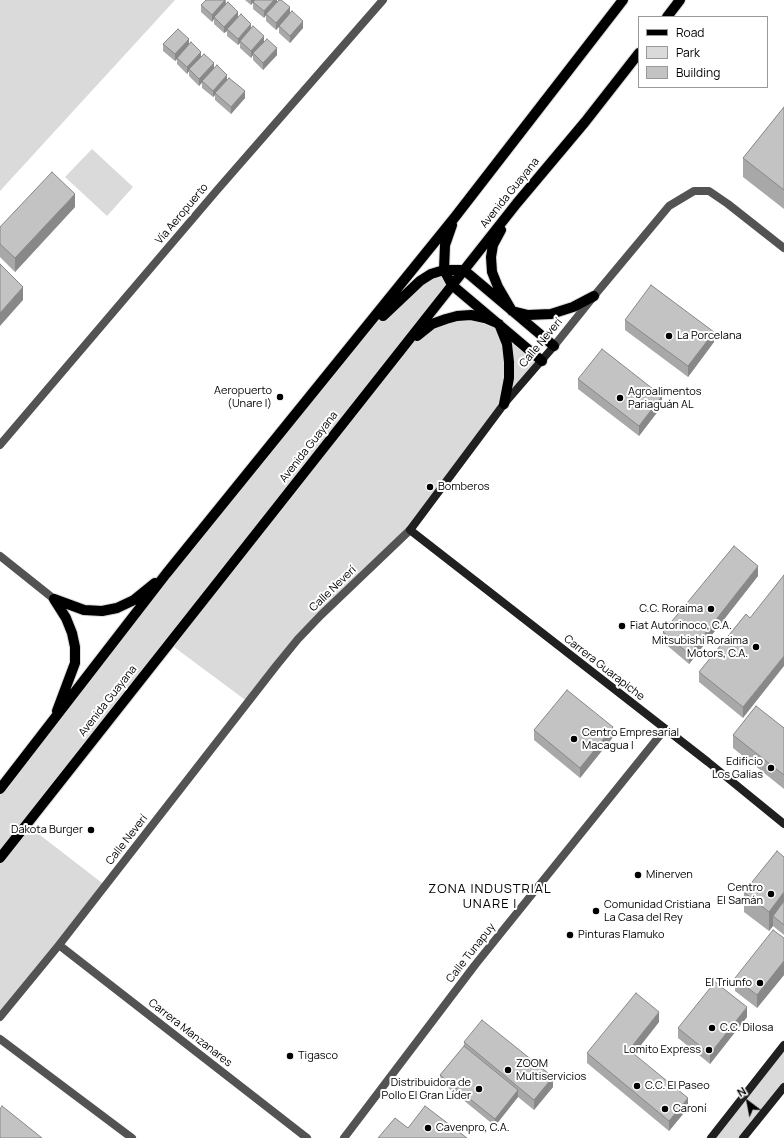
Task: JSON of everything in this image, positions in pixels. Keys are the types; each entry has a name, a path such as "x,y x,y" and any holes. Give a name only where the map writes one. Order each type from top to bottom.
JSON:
{"main road":[{"path":"0,789 166,574 352,347 623,0"},
{"path":"668,16 680,0"},
{"name":"Avenida Guayana","path":"0,858 517,203 585,122 638,54"},
{"path":"517,203 493,245 491,257 492,272 498,287 512,311 528,316 551,314 573,307 594,296"},
{"path":"455,217 446,245 444,270 452,285 542,361"},
{"path":"352,347 420,281 431,274 444,270 464,270 554,346"},
{"path":"402,349 426,328 446,318 471,315 485,318 498,324 507,344 509,362 509,378 504,404"},
{"path":"54,599 84,610 102,611 117,608 134,600 166,574"},
{"path":"52,723 75,664 75,647 72,633 66,618 54,599"}],"street":[{"name":"Vía Aeropuerto","path":"0,446 218,189 383,0"},
{"name":"Calle Neverí","path":"0,1017 59,946 298,639 410,530 504,404 542,361 669,206 694,191 709,191 784,248"},
{"name":"Carrera Guarapiche","path":"410,530 784,824"},
{"path":"0,556 54,599"},
{"name":"Calle Tunapuy","path":"344,1138 475,965 665,729"},
{"name":"Carrera Manzanares","path":"59,946 307,1138"},
{"path":"0,1039 132,1138"},
{"path":"711,1138 784,1045"},
{"path":"743,1138 784,1087"}],"green space":[{"path":"0,0 175,0 0,191"},
{"path":"92,149 133,187 107,216 65,177"},
{"path":"444,270 452,285 404,346 446,319 485,318 542,361 410,530 321,615 248,702 170,644 27,825 106,886 0,1018 0,789 352,347 409,291"},
{"path":"784,1045 784,1087 743,1138 711,1138"}],"building":[{"path":"206,0 225,0 212,15 201,5"},
{"path":"255,0 274,0 264,11 253,2"},
{"path":"279,0 290,7 276,23 266,14"},
{"path":"228,2 238,12 224,27 214,17"},
{"path":"292,11 303,21 290,36 279,26"},
{"path":"241,14 251,24 238,39 227,29"},
{"path":"253,26 264,36 251,51 240,41"},
{"path":"178,29 189,39 175,54 163,44"},
{"path":"267,39 277,48 263,63 253,53"},
{"path":"191,42 201,52 187,67 177,58"},
{"path":"204,54 214,63 199,79 189,69"},
{"path":"217,65 227,75 213,91 202,81"},
{"path":"229,78 245,91 231,107 215,93"},
{"path":"784,107 784,190 743,158"},
{"path":"52,172 75,194 15,258 0,244 0,227"},
{"path":"0,264 23,287 0,313"},
{"name":"La Porcelana","path":"651,285 714,332 688,366 625,320"},
{"name":"Agroalimentos Pariaguán AL","path":"602,349 662,396 639,426 578,379"},
{"name":"C.C. Roraima","path":"734,546 758,566 689,654 663,632"},
{"name":"Mitsubishi Roraima Motors, C.A.","path":"784,575 784,656 743,707 699,672 746,614 750,618"},
{"name":"Centro Empresarial Macagua I","path":"567,690 613,727 580,768 534,730"},
{"name":"Edificio Los Galias","path":"756,706 784,728 784,775 733,735"},
{"path":"777,851 784,857 784,892 769,912 744,892"},
{"path":"784,901 784,925 773,916"},
{"name":"El Triunfo","path":"773,930 784,938 784,961 757,995 735,978"},
{"name":"C.C. Dilosa","path":"715,982 747,1007 710,1054 678,1028"},
{"name":"C.C. El Paseo","path":"636,993 659,1012 629,1050 688,1098 669,1121 587,1053"},
{"name":"ZOOM Multiservicios","path":"482,1020 553,1077 534,1100 464,1042"},
{"name":"Distribuidora de Pollo El Gran Líder","path":"464,1046 518,1090 495,1119 440,1075"},
{"path":"2,1106 42,1138 0,1138 0,1109"},
{"path":"425,1106 467,1138 378,1138 395,1118 408,1128"}],"place":[{"name":"La Porcelana","path":"669,336"},
{"name":"Aeropuerto (Unare I)","path":"280,397"},
{"name":"Agroalimentos Pariaguán AL","path":"620,398"},
{"name":"Bomberos","path":"430,487"},
{"name":"C.C. Roraima","path":"711,609"},
{"name":"Fiat Autorinoco, C.A.","path":"622,626"},
{"name":"Mitsubishi Roraima Motors, C.A.","path":"756,647"},
{"name":"Centro Empresarial Macagua I","path":"574,739"},
{"name":"Edificio Los Galias","path":"771,768"},
{"name":"Dakota Burger","path":"91,830"},
{"name":"Minerven","path":"638,875"},
{"name":"Centro El Samán","path":"771,894"},
{"name":"Comunidad Cristiana La Casa del Rey","path":"596,911"},
{"name":"Pinturas Flamuko","path":"570,935"},
{"name":"El Triunfo","path":"760,983"},
{"name":"C.C. Dilosa","path":"712,1028"},
{"name":"Lomito Express","path":"709,1050"},
{"name":"Tigasco","path":"290,1056"},
{"name":"ZOOM Multiservicios","path":"508,1070"},
{"name":"C.C. El Paseo","path":"637,1086"},
{"name":"Distribuidora de Pollo El Gran Líder","path":"479,1089"},
{"name":"Caroní","path":"665,1109"},
{"name":"Cavenpro, C.A.","path":"428,1128"}],"district":[{"name":"ZONA INDUSTRIAL UNARE I","path":"490,896"}]}
